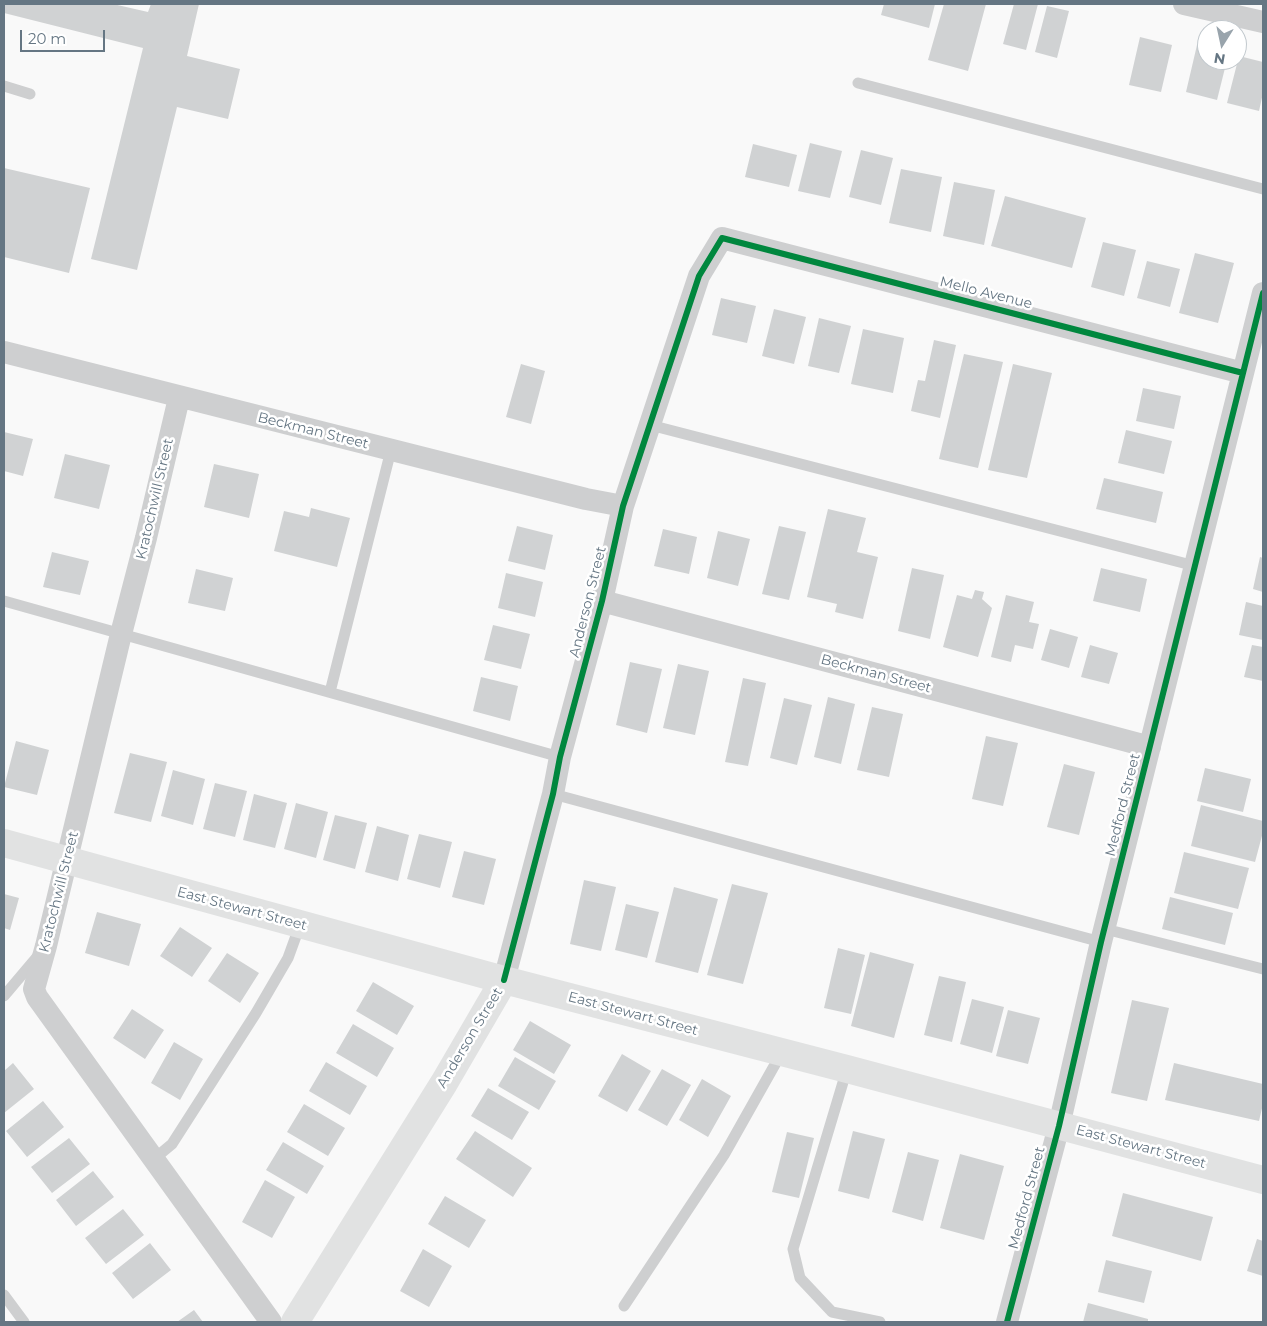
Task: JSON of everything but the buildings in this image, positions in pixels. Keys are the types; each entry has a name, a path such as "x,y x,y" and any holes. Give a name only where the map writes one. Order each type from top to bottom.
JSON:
{"main road":[{"name":"East Stewart Street","path":"4,843 504,980 1263,1180"},
{"name":"Anderson Street","path":"295,1322 444,1083 504,980"}],"street":[{"path":"1184,4 1263,22"},
{"name":"Mello Avenue","path":"722,238 1244,373"},
{"name":"Anderson Street","path":"504,980 553,794 560,757 602,601 623,506 699,276 722,238"},
{"name":"Medford Street","path":"1007,1322 1059,1126 1103,935 1263,293"},
{"name":"Beckman Street","path":"4,352 179,398 586,499 623,506"},
{"name":"Kratochwill Street","path":"179,398 34,989 37,997 271,1322"},
{"name":"Beckman Street","path":"602,601 1150,746"}],"lane":[{"path":"858,83 1263,189"},
{"path":"4,86 30,94"},
{"path":"650,425 1195,566"},
{"path":"330,692 391,450"},
{"path":"4,601 560,757"},
{"path":"553,794 1103,935 1263,969"},
{"path":"154,1159 172,1144 256,1013 288,958 300,925"},
{"path":"4,996 46,946"},
{"path":"624,1306 724,1155 782,1052"},
{"path":"847,1069 793,1249 800,1278 832,1312 880,1322"},
{"path":"4,1295 24,1322"}],"cycle path":[{"path":"504,980 553,794 560,757 602,601 623,506 699,276 722,238 1243,373"},
{"path":"1007,1322 1059,1126 1101,942 1263,293"}]}
